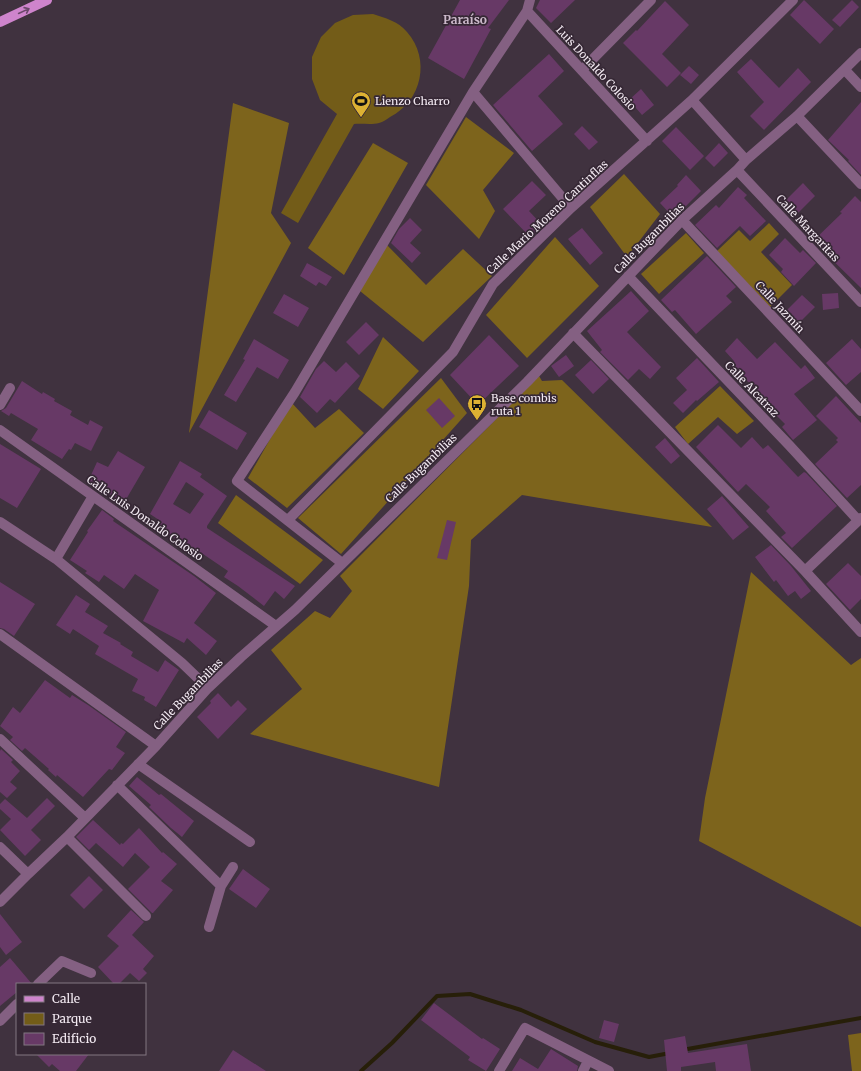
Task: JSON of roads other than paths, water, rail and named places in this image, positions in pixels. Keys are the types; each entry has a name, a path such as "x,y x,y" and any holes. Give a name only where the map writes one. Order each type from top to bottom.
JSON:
{"main road":[{"path":"0,22 47,0"}],"street":[{"path":"342,563 237,482 295,392 473,92 527,11 530,0"},
{"path":"582,70 651,0"},
{"name":"Calle Mario Moreno Cantinflas","path":"288,520 453,352 493,284 571,208 692,100 793,0"},
{"name":"Luis Donaldo Colosio","path":"527,11 647,141"},
{"name":"Calle Bugambilias","path":"0,902 67,837 156,746 208,688 295,610 527,382 682,220 746,160 797,116 861,53"},
{"path":"844,70 861,87"},
{"path":"473,92 571,208"},
{"path":"692,100 746,160"},
{"path":"797,116 861,184"},
{"name":"Calle Margaritas","path":"737,170 861,302"},
{"name":"Calle Jazmín","path":"682,220 861,411"},
{"name":"Calle Alcatraz","path":"628,276 860,519"},
{"path":"573,333 805,571 861,632"},
{"path":"0,405 10,388"},
{"name":"Calle Luis Donaldo Colosio","path":"0,430 276,626"},
{"path":"56,559 93,496"},
{"path":"805,571 860,519"},
{"path":"0,522 56,559 182,663 208,688"},
{"path":"0,634 156,746"},
{"path":"0,738 85,818"},
{"path":"138,764 250,842"},
{"path":"117,785 221,886"},
{"path":"67,837 146,916"},
{"path":"0,847 28,874"},
{"path":"208,927 221,886 233,867"},
{"path":"39,983 62,961 91,973"},
{"path":"0,1021 16,1005"},
{"path":"499,1071 525,1028 609,1071"},
{"path":"583,1071 588,1061"}],"waterway":[{"path":"361,1071 392,1043 437,996 470,994 521,1010 595,1042 649,1057 670,1053"},
{"path":"682,1050 861,1018"}],"place":[{"name":"Lienzo Charro","path":"361,118"},
{"name":"Base combis ruta 1","path":"477,421"}],"district":[{"name":"Paraíso","path":"465,19"}]}
